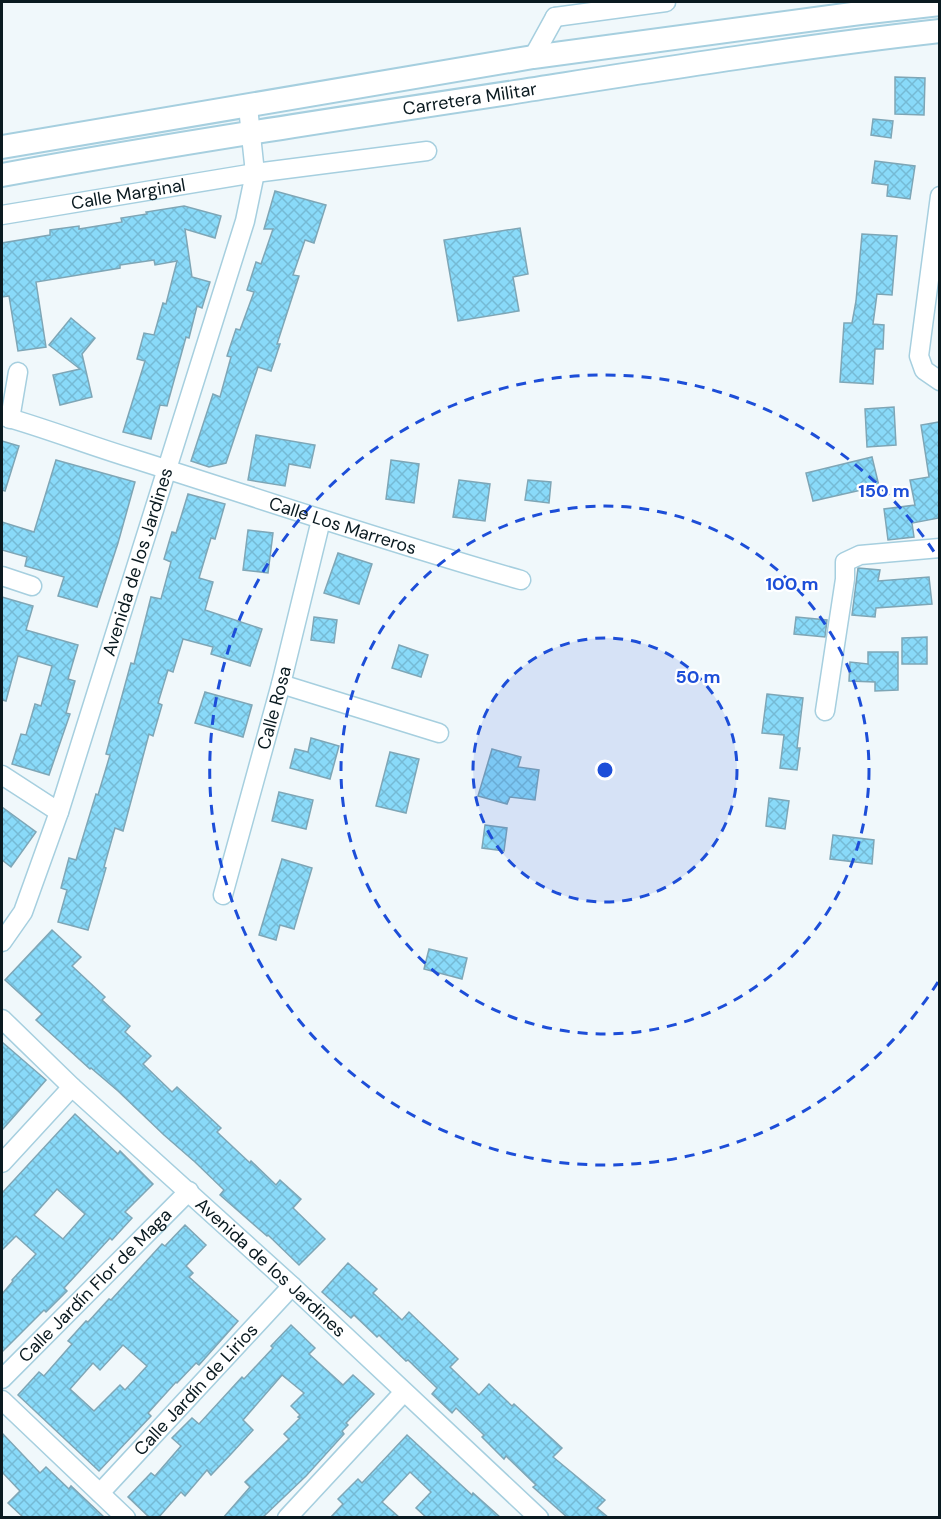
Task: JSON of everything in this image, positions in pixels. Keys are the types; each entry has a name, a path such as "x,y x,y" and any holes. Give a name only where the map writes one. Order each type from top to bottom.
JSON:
{"main road":[{"name":"Carretera Militar","path":"2,147 533,57 852,7 939,4"},
{"name":"Carretera Militar","path":"2,175 252,133 759,55 939,31"}],"street":[{"path":"533,57 551,9 666,2"},
{"name":"Avenida de los Jardines","path":"2,942 23,912 59,812 245,221 255,173 248,106"},
{"name":"Calle Marginal","path":"2,215 255,173 427,151"},
{"path":"939,196 919,356 924,370 939,381"},
{"path":"6,418 18,372"},
{"name":"Calle Los Marreros","path":"6,418 321,520 521,580"},
{"name":"Calle Rosa","path":"223,895 281,684 321,520"},
{"path":"825,711 845,579 845,562 860,555 939,548"},
{"path":"2,576 32,586"},
{"path":"281,684 439,733"},
{"path":"2,775 59,812"},
{"name":"Avenida de los Jardines","path":"2,1019 72,1088 189,1191 539,1518"},
{"path":"2,1163 72,1088"},
{"name":"Calle Jardín Flor de Maga","path":"2,1379 189,1191"},
{"name":"Calle Jardín de Lirios","path":"100,1493 292,1286"},
{"path":"287,1518 404,1392"},
{"path":"2,1400 126,1518"}],"building":[{"path":"895,77 925,78 924,115 895,114"},
{"path":"873,119 893,121 891,138 871,135"},
{"path":"875,161 915,166 910,199 887,196 888,185 872,183"},
{"path":"275,191 326,205 314,243 305,240 293,275 299,276 277,344 280,344 271,371 258,367 226,463 209,467 191,461 213,394 220,397 231,357 227,356 236,329 240,330 254,292 247,290 256,262 261,264 273,229 264,229"},
{"path":"184,206 221,216 215,238 185,229 192,277 210,282 202,308 197,306 167,406 160,405 151,439 123,432 145,361 137,359 144,333 154,335 163,303 166,304 177,261 155,265 154,260 120,265 120,268 36,282 46,347 18,351 9,296 2,297 2,243 50,235 50,230 79,226 79,229 122,222 121,218"},
{"path":"520,228 528,274 513,277 519,311 458,321 444,240"},
{"path":"862,234 897,236 892,295 877,294 873,324 884,325 883,349 875,349 873,384 840,382 844,323 852,323"},
{"path":"71,318 95,338 82,354 92,397 60,405 53,375 80,369 49,345"},
{"path":"894,407 896,445 867,447 865,409"},
{"path":"939,422 939,518 912,523 914,537 888,540 884,509 915,505 910,480 929,477 921,425"},
{"path":"256,435 315,445 310,468 289,464 285,486 248,480"},
{"path":"2,441 19,446 5,491 2,490"},
{"path":"872,457 879,486 813,501 806,473"},
{"path":"56,460 135,482 97,607 58,596 64,577 25,566 27,557 2,550 2,522 34,532"},
{"path":"391,460 419,464 414,503 386,499"},
{"path":"459,480 490,484 485,521 453,517"},
{"path":"528,480 551,482 549,503 525,500"},
{"path":"188,494 225,504 215,539 211,538 199,578 213,582 205,610 262,629 250,666 211,654 213,647 183,639 173,672 168,670 158,703 162,705 153,736 149,734 123,831 115,828 88,930 58,922 67,890 61,888 69,858 76,860 96,794 98,795 110,755 106,754 131,663 134,664 151,597 161,599 171,562 164,559 172,532 176,533"},
{"path":"248,530 273,533 268,573 243,570"},
{"path":"338,553 372,564 359,604 324,593"},
{"path":"858,568 880,570 878,581 929,577 932,604 876,608 875,617 852,615"},
{"path":"2,597 33,606 26,630 78,645 68,679 75,681 66,713 70,714 49,775 12,764 21,734 26,735 35,704 41,706 52,666 18,656 6,701 2,700"},
{"path":"314,617 337,620 334,643 311,640"},
{"path":"796,617 827,620 825,637 794,634"},
{"path":"927,637 927,664 902,664 902,638"},
{"path":"399,645 428,655 421,677 392,668"},
{"path":"868,652 898,652 898,690 875,691 875,682 849,681 850,662 868,664"},
{"path":"205,692 252,705 243,737 195,723"},
{"path":"767,694 803,698 797,748 800,748 797,770 780,768 784,735 762,733"},
{"path":"311,738 339,746 330,779 290,768 295,749 308,752"},
{"path":"492,749 521,757 518,767 539,770 535,800 510,797 507,804 478,796"},
{"path":"390,752 419,759 406,813 376,806"},
{"path":"279,792 313,800 306,829 272,821"},
{"path":"769,798 789,801 785,829 766,826"},
{"path":"2,807 36,832 11,867 2,860"},
{"path":"485,825 507,828 504,851 482,848"},
{"path":"833,835 874,840 872,864 830,859"},
{"path":"282,859 312,868 294,929 280,925 276,940 259,935"},
{"path":"52,930 81,957 72,966 105,997 102,1000 130,1026 125,1032 151,1056 143,1064 172,1092 177,1087 221,1128 217,1132 250,1163 251,1161 276,1185 280,1180 301,1199 293,1208 325,1239 299,1265 268,1235 220,1195 224,1190 195,1162 36,1020 42,1014 5,980"},
{"path":"429,949 467,958 462,979 424,969"},
{"path":"2,1042 46,1080 2,1130"},
{"path":"75,1114 118,1154 120,1151 153,1184 125,1212 132,1218 112,1240 110,1238 64,1288 67,1291 46,1312 44,1310 2,1352 2,1294 36,1254 16,1236 2,1250 2,1193","holes":["57,1189 85,1214 63,1239 34,1215"]},
{"path":"185,1225 206,1245 186,1266 193,1273 189,1277 238,1321 199,1365 196,1363 176,1382 148,1413 151,1416 99,1471 18,1395 39,1372 44,1376 72,1344 68,1341 86,1321 88,1322 109,1299 111,1300 162,1244 165,1246","holes":["123,1345 147,1366 125,1390 120,1385 94,1411 70,1389 93,1363 100,1370"]},
{"path":"348,1263 377,1289 373,1293 402,1320 409,1312 458,1359 450,1367 479,1395 489,1384 562,1448 553,1457 605,1500 597,1508 609,1518 568,1518 533,1487 536,1485 506,1456 504,1459 482,1437 484,1435 456,1408 452,1413 432,1394 437,1388 408,1360 406,1361 379,1335 377,1337 354,1315 351,1318 322,1292"},
{"path":"291,1325 315,1348 309,1354 343,1385 353,1375 374,1394 346,1423 348,1425 342,1431 344,1434 306,1476 262,1518 223,1518 250,1487 245,1482 289,1439 284,1434 300,1418 291,1406 304,1393 282,1375 243,1420 253,1430 231,1454 211,1475 207,1470 185,1496 181,1492 158,1518 150,1518 128,1497 151,1473 155,1476 181,1446 172,1438 192,1418 199,1424 242,1377 244,1379 273,1348 271,1346"},
{"path":"2,1433 40,1473 46,1467 69,1489 71,1486 105,1518 24,1518 8,1503 20,1491 2,1472"},
{"path":"407,1435 472,1495 473,1493 501,1518 427,1518 416,1508 431,1492 410,1472 382,1502 400,1518 330,1518 343,1504 338,1499 358,1479 362,1483"}]}
